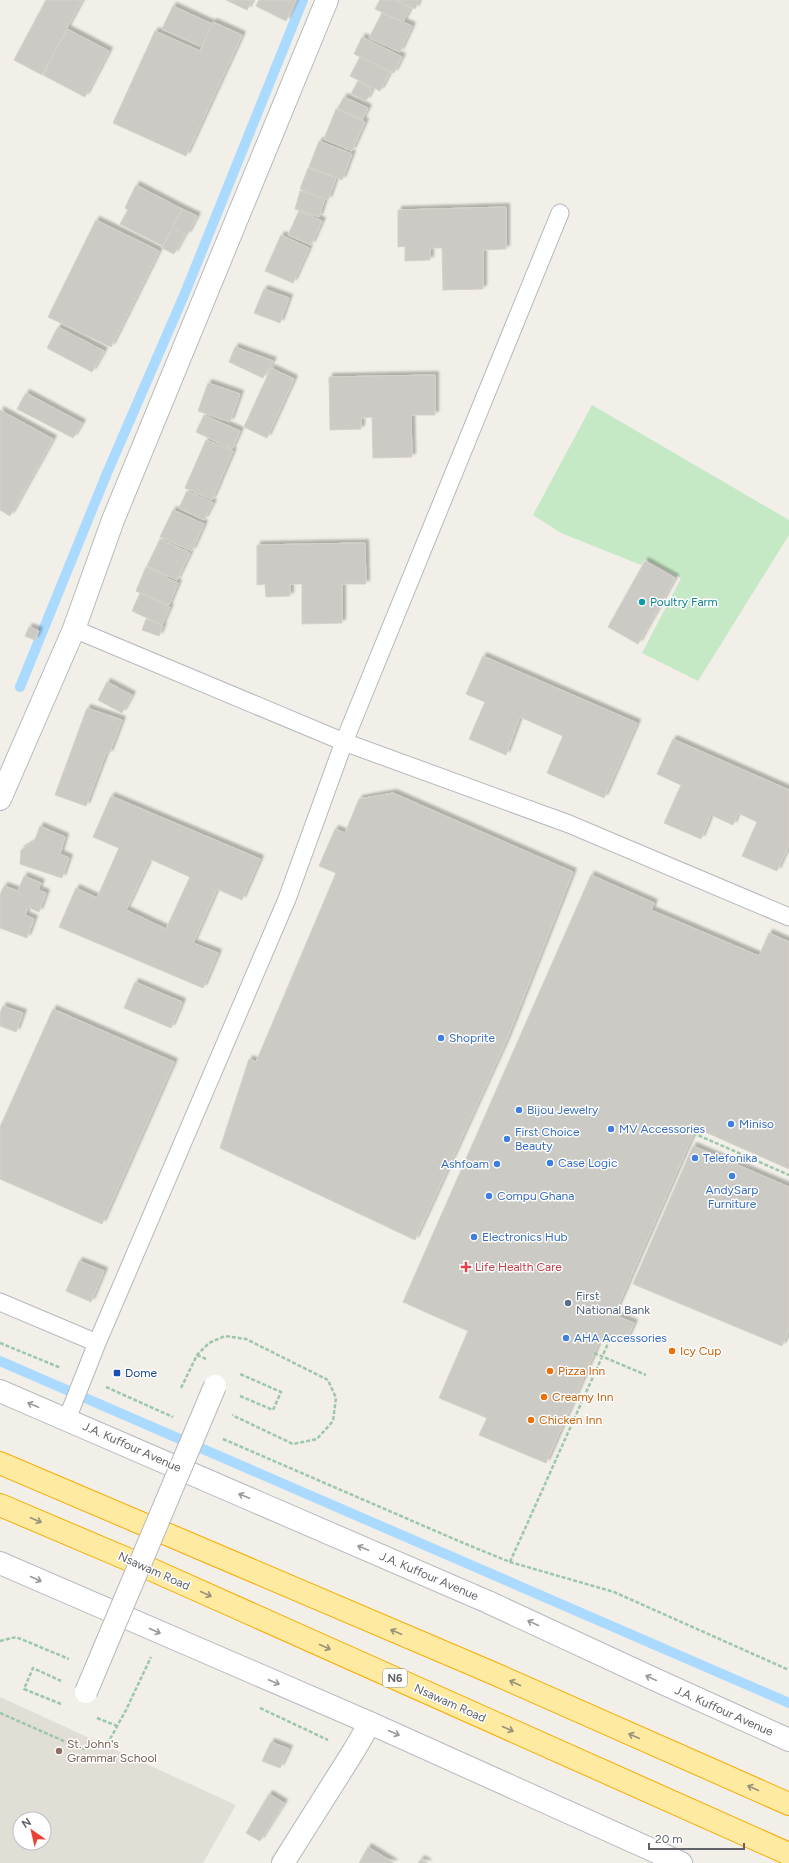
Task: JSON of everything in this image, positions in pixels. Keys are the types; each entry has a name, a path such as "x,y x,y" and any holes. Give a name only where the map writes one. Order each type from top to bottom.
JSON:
{"highway":[{"path":"0,1463 495,1674 789,1804"},
{"name":"Nsawam Road","path":"0,1505 139,1564 789,1854"}],"main road":[{"path":"0,800 74,629 113,520 327,0"},
{"name":"J.A. Kuffour Avenue","path":"0,1391 488,1602 789,1740"},
{"path":"86,1692 212,1395"},
{"path":"0,1563 370,1723 681,1863"},
{"path":"282,1863 370,1723"}],"lane":[{"path":"67,1419 97,1343 287,899 344,742 560,213"},
{"path":"74,629 344,742 569,824 789,917"},
{"path":"0,1302 97,1343"}],"path":[{"path":"693,1133 789,1175"},
{"path":"181,1389 197,1355 208,1344 225,1336 246,1339 328,1380 336,1398 333,1421 317,1439 293,1444 212,1395"},
{"path":"510,1562 610,1339"},
{"path":"0,1343 84,1377 178,1419"},
{"path":"594,1353 646,1375"},
{"path":"212,1395 274,1410 281,1392"},
{"path":"154,1457 173,1409"},
{"path":"221,1438 510,1562 614,1592 789,1670"},
{"path":"0,1641 16,1637 95,1670"},
{"path":"24,1689 33,1668"}],"shaded area":[{"name":"St. John's Grammar School","path":"0,1697 236,1805 203,1863 0,1863"}],"green space":[{"path":"592,405 789,520 789,535 698,681 642,653 681,578 645,559 641,565 561,533 533,515"}],"building":[{"path":"46,0 82,0 42,75 14,60"},
{"path":"226,0 252,0 247,10"},
{"path":"259,0 296,0 286,21 256,6"},
{"path":"380,0 394,0 410,8 403,22 375,9"},
{"path":"395,0 419,0 415,9"},
{"path":"173,6 212,24 202,47 162,29"},
{"path":"382,13 412,26 400,52 369,38"},
{"path":"213,22 242,35 186,156 113,123 155,31 200,51"},
{"path":"67,29 109,51 85,97 43,75"},
{"path":"362,37 402,57 394,73 354,54"},
{"path":"360,57 390,72 380,91 350,76"},
{"path":"358,81 372,89 366,101 351,94"},
{"path":"344,97 368,108 362,120 338,108"},
{"path":"336,109 365,122 352,151 324,139"},
{"path":"319,141 352,154 342,180 309,167"},
{"path":"308,168 336,178 328,200 300,189"},
{"path":"136,185 182,209 163,246 120,224 128,210 125,208"},
{"path":"300,191 325,199 319,217 295,209"},
{"path":"506,207 506,249 483,250 483,289 443,290 442,248 430,248 430,260 405,261 405,246 398,247 398,210"},
{"path":"182,209 197,216 187,235 172,228"},
{"path":"299,211 322,221 311,245 288,235"},
{"path":"96,220 159,251 111,347 48,317"},
{"path":"172,228 185,234 174,254 162,248"},
{"path":"281,235 309,248 293,283 265,271"},
{"path":"264,289 289,298 280,323 254,313"},
{"path":"58,327 104,351 92,372 47,348"},
{"path":"235,347 273,361 263,378 229,362"},
{"path":"271,368 294,379 267,438 244,427"},
{"path":"435,375 435,415 411,415 412,457 373,458 372,417 361,418 361,429 330,430 329,377"},
{"path":"208,383 240,394 230,422 198,411"},
{"path":"26,393 82,423 73,438 17,409"},
{"path":"0,410 53,439 10,516 0,510"},
{"path":"204,415 240,431 232,449 196,432"},
{"path":"206,440 233,451 212,500 185,488"},
{"path":"187,491 213,503 204,520 179,508"},
{"path":"173,510 204,524 192,551 160,537"},
{"path":"160,539 190,553 177,580 147,566"},
{"path":"365,543 366,584 342,584 342,623 302,624 302,584 290,584 290,596 266,597 265,584 257,585 257,545"},
{"name":"Poultry Farm","path":"645,561 675,578 638,644 608,627"},
{"path":"146,567 167,576 166,578 178,583 169,605 136,591"},
{"path":"140,593 170,607 162,625 132,611"},
{"path":"146,619 163,626 159,636 142,630"},
{"path":"29,627 39,631 35,640 25,636"},
{"path":"483,656 637,723 604,798 547,773 563,736 520,717 506,755 469,739 485,702 466,694"},
{"path":"107,682 132,695 122,713 98,700"},
{"path":"87,708 122,720 109,754 106,753 86,806 55,795"},
{"path":"673,739 789,790 789,845 777,871 742,856 757,822 738,813 733,825 711,815 701,839 664,823 681,785 657,774"},
{"path":"393,793 573,872 507,1039 415,1240 220,1148 249,1059 256,1062 336,873 319,866 335,829 345,833 359,799"},
{"path":"111,796 260,859 242,900 217,889 193,943 218,953 203,988 59,927 76,888 97,898 119,848 93,837","holes":["150,859 190,877 166,929 126,910"]},
{"path":"40,826 65,837 60,854 69,858 62,878 20,864 21,850 34,842"},
{"path":"591,875 654,903 651,910 759,956 769,933 789,942 789,1169 696,1128 614,1315 634,1323 625,1343 603,1333 546,1463 479,1435 487,1418 439,1398 468,1331 403,1302"},
{"path":"24,876 41,883 38,890 46,893 39,912 28,907 25,915 34,919 27,938 0,928 0,895 4,886 18,891"},
{"path":"135,982 182,1002 171,1028 124,1008"},
{"path":"3,1006 23,1013 16,1032 0,1026 0,1013"},
{"path":"53,1009 174,1062 102,1224 0,1179 0,1127"},
{"path":"693,1146 789,1187 789,1330 782,1346 633,1284"},
{"path":"79,1261 104,1271 91,1302 66,1291"},
{"path":"271,1742 289,1749 280,1768 262,1761"},
{"path":"269,1794 284,1803 260,1841 246,1833"},
{"path":"368,1847 394,1863 359,1863"},
{"path":"421,1859 428,1863 418,1863"}],"waterway":[{"path":"20,687 107,473 185,293 303,0"},
{"path":"0,1361 789,1703"}],"place":[{"name":"Poultry Farm","path":"642,602"},
{"name":"Shoprite","path":"441,1038"},
{"name":"Bijou Jewelry","path":"519,1110"},
{"name":"Miniso","path":"731,1124"},
{"name":"MV Accessories","path":"611,1129"},
{"name":"First Choice Beauty","path":"507,1139"},
{"name":"Telefonika","path":"695,1158"},
{"name":"Case Logic","path":"550,1163"},
{"name":"Ashfoam","path":"497,1164"},
{"name":"AndySarp Furniture","path":"732,1176"},
{"name":"Compu Ghana","path":"489,1196"},
{"name":"Electronics Hub","path":"474,1237"},
{"name":"Life Health Care","path":"466,1267"},
{"name":"First National Bank","path":"568,1303"},
{"name":"AHA Accessories","path":"566,1338"},
{"name":"Icy Cup","path":"672,1351"},
{"name":"Pizza Inn","path":"550,1371"},
{"name":"Dome","path":"117,1373"},
{"name":"Creamy Inn","path":"544,1397"},
{"name":"Chicken Inn","path":"531,1420"},
{"name":"St. John's Grammar School","path":"59,1751"}]}
